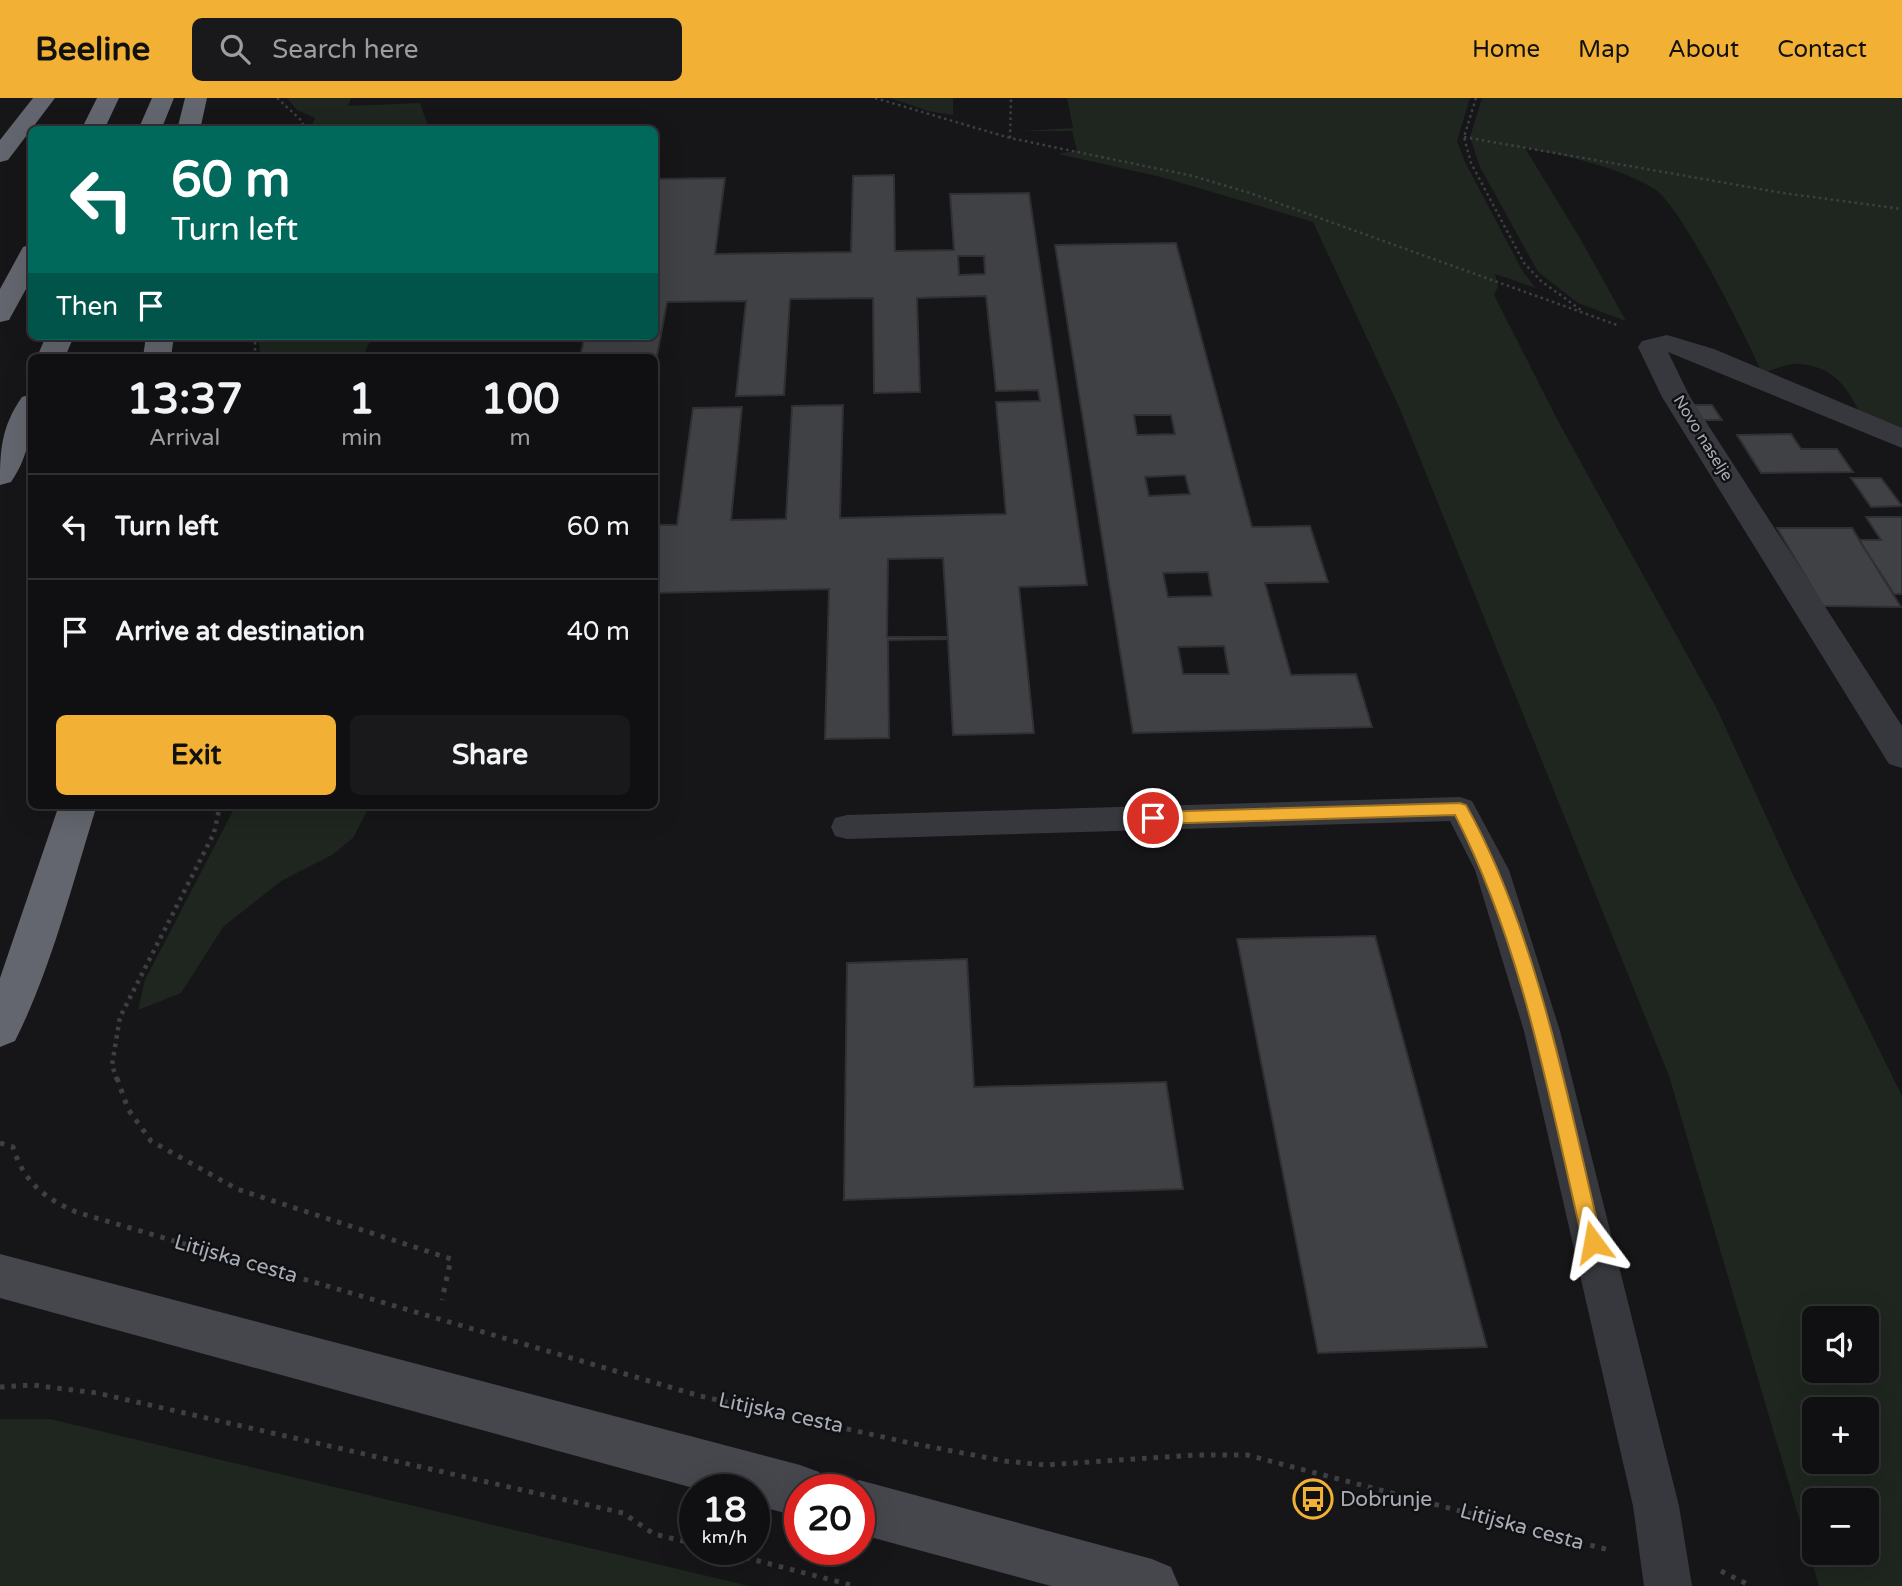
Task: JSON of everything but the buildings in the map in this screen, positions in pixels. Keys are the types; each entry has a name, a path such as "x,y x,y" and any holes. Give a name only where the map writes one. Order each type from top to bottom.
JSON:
{"highway":[{"path":"0,155 44,98"},
{"path":"94,126 108,98"},
{"path":"151,126 163,98"},
{"path":"189,126 196,98"},
{"path":"0,314 28,259"},
{"path":"0,476 28,412"},
{"path":"0,1029 27,963 77,809"}],"main road":[{"path":"0,1276 784,1487"},
{"path":"875,1511 1152,1586"}],"street":[{"path":"1667,343 1790,390 1902,439"},
{"name":"Novo naselje","path":"1667,343 1652,347 1676,397 1902,755"}],"lane":[{"path":"847,827 1460,809 1492,870 1542,1031 1656,1506 1668,1586"}],"path":[{"path":"277,98 302,121 304,126"},
{"path":"875,98 1010,138 1193,176 1250,193 1667,343"},
{"path":"1010,138 1011,98"},
{"path":"1476,98 1464,137 1471,163 1524,263 1560,296 1591,316"},
{"path":"1464,137 1783,193 1902,209"},
{"path":"219,809 214,833 120,1017 112,1065 128,1109 151,1141 237,1189 451,1259 442,1300"},
{"name":"Litijska cesta","path":"0,1143 13,1147 25,1179 38,1194 76,1212 700,1396 786,1412 922,1445 1044,1465 1098,1465 1214,1453 1247,1455 1606,1549"},
{"path":"0,1387 32,1385 97,1393 623,1513 654,1534 679,1540"},
{"path":"770,1564 855,1586"},
{"path":"1714,1570 1731,1574 1751,1586"}],"shaded area":[{"path":"287,98 351,98 348,106 420,103 428,126 311,126 315,118 297,110"},
{"path":"890,98 953,98 953,115 928,111"},
{"path":"1067,98 1470,98 1457,141 1465,162 1523,272 1536,288 1495,274 1498,287 1494,295 1558,421 1716,707 1794,877 1902,1096 1902,1586 1819,1586 1813,1565 1879,1565 1879,1488 1802,1488 1802,1528 1669,1076 1400,409 1313,222 1161,177 1058,154 1077,150 1072,131 1022,131 1073,128"},
{"path":"1482,98 1902,98 1902,436 1864,422 1841,383 1834,376 1814,366 1787,365 1762,373 1743,332 1680,219 1665,199 1638,180 1590,163 1525,148 1626,321 1578,303 1538,272 1480,167 1470,137"},
{"path":"259,340 370,340 364,354 261,354"},
{"path":"234,809 368,809 353,838 332,855 281,881 223,927 181,993 138,1010 145,980"},
{"path":"0,1419 50,1419 749,1586 0,1586"}],"place":[{"name":"Dobrunje","path":"1313,1499"}],"route":[{"path":"1153,818 1460,809 1492,870 1542,1031 1593,1242"}]}
